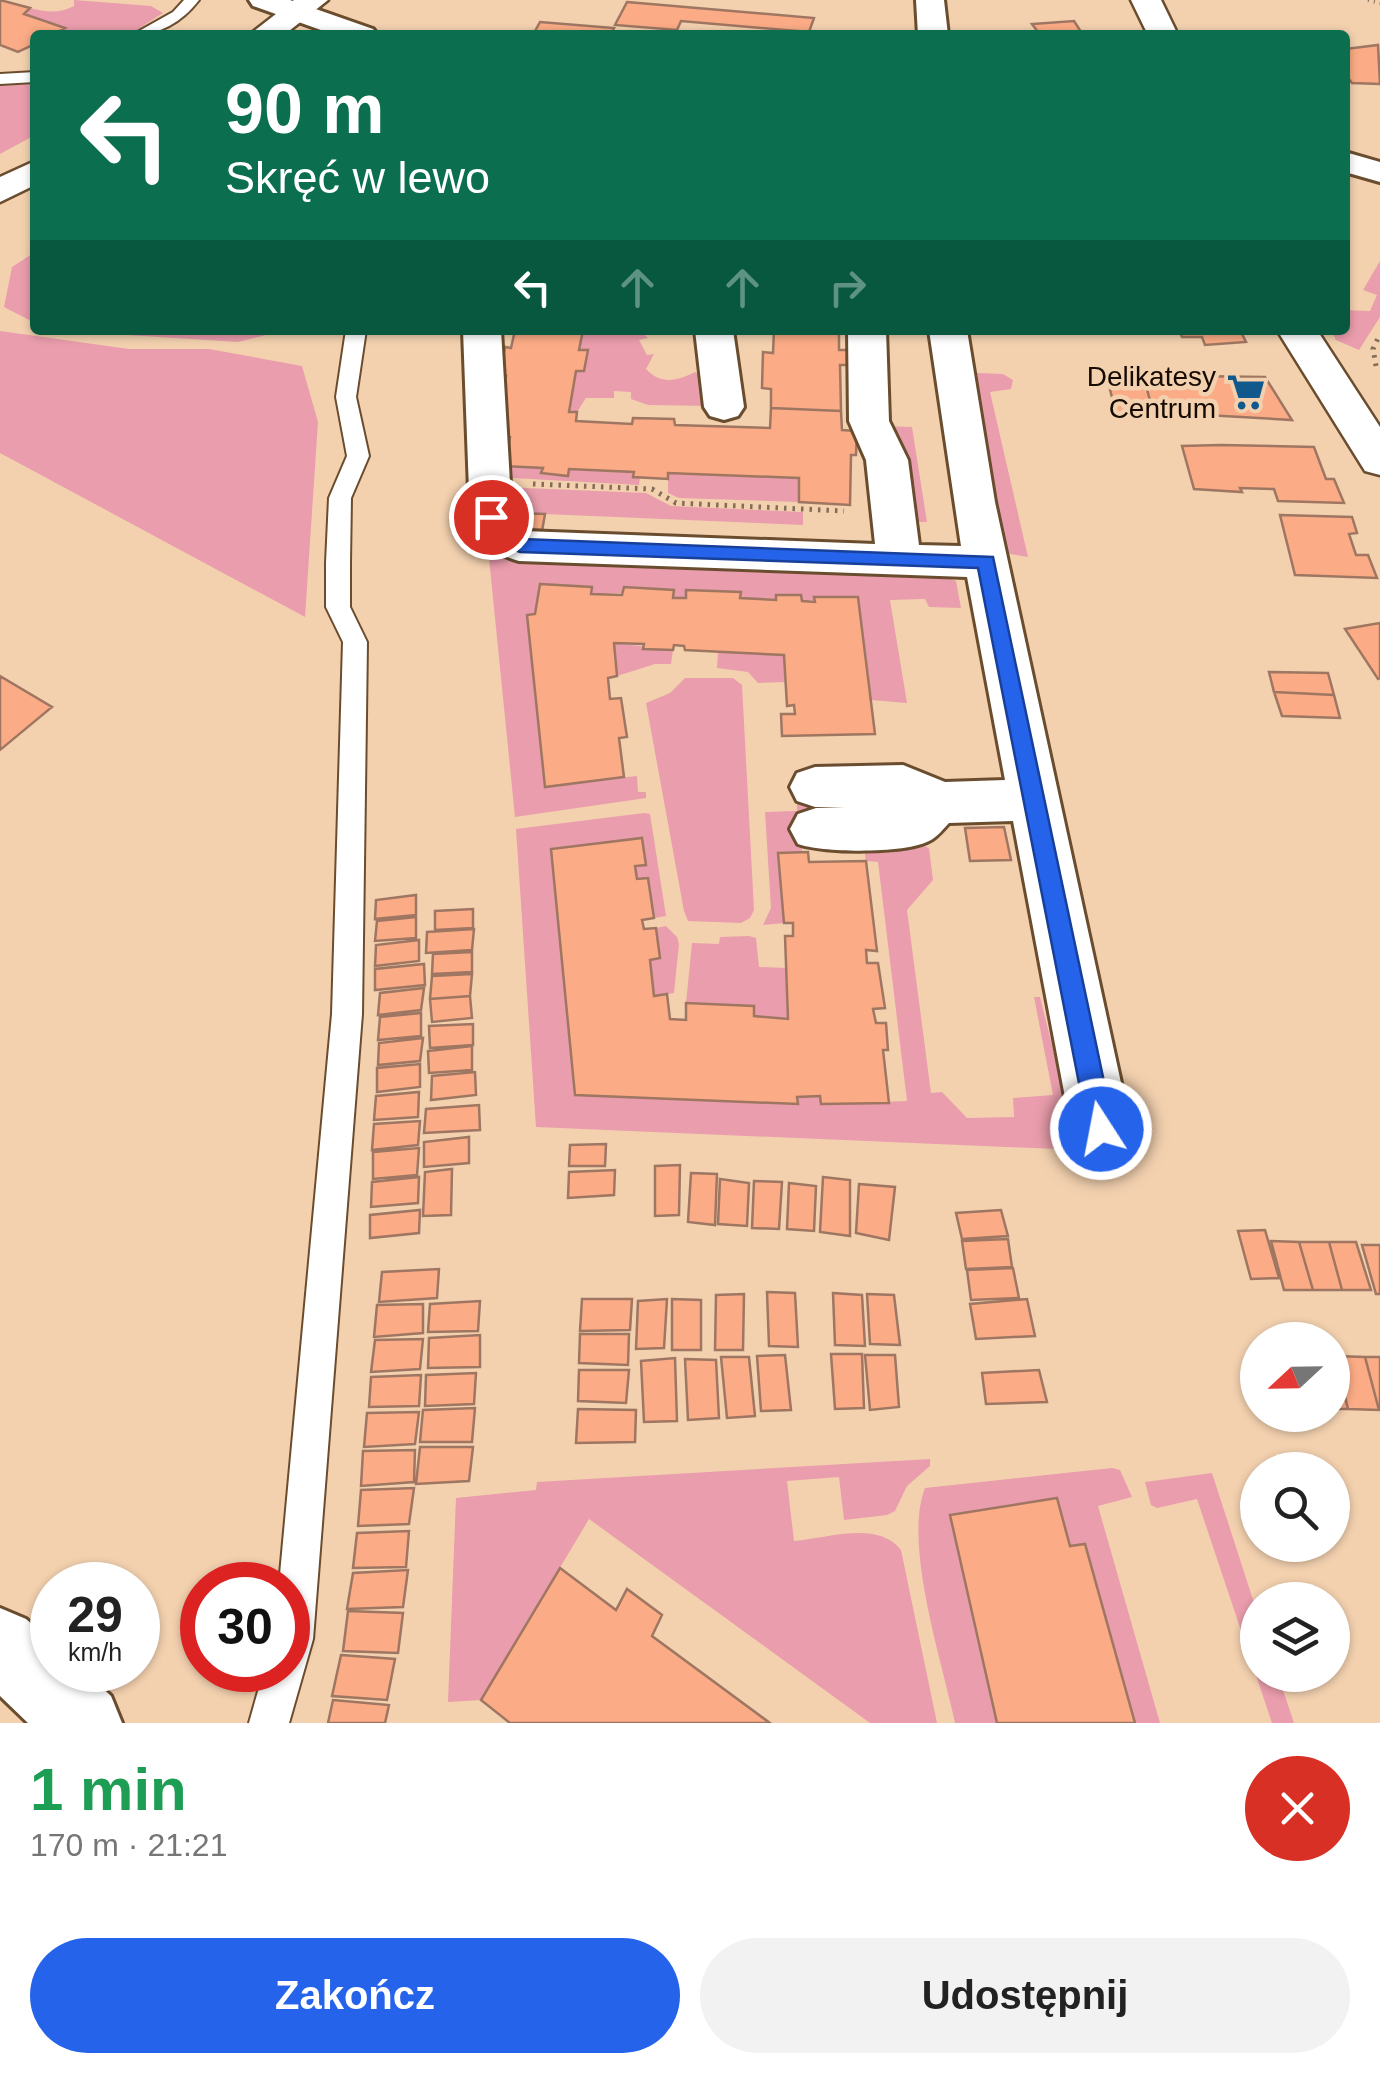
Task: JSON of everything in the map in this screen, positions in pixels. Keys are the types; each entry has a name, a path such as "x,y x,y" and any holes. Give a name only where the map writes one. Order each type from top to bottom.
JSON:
{"street":[{"path":"262,0 305,6 353,30"},
{"path":"930,0 933,30"},
{"path":"1146,0 1164,30"},
{"path":"1169,30 1182,0"},
{"path":"271,30 305,6"},
{"path":"1350,163 1380,172"},
{"path":"0,190 30,173"},
{"path":"480,335 489,482 496,531 501,538 520,546 986,562"},
{"path":"715,335 724,407"},
{"path":"867,335 870,421 887,460 899,560"},
{"path":"949,335 986,562 1101,1129"},
{"path":"1301,335 1380,461"},
{"path":"815,808 913,825 937,803 1035,800"},
{"path":"0,1645 84,1723"}],"lane":[{"path":"150,30 178,15 192,0"},
{"path":"0,79 30,77"},
{"path":"300,1562 347,1014 355,642 338,607 338,563 340,498 358,456 346,396 355,335"},
{"path":"269,1723 278,1692"}],"path":[{"path":"1368,0 1380,3"},
{"path":"1374,364 1373,349 1380,334"},
{"path":"489,482 652,489 676,503 844,510 843,558"}],"shaded area":[{"path":"74,0 151,6 163,13 137,30 61,30 64,28 24,14 30,8 47,11 74,6"},
{"path":"30,81 30,138 0,154 0,83"},
{"path":"30,255 30,320 4,307 12,267"},
{"path":"1380,261 1380,317 1359,350 1336,340 1334,335 1350,335 1350,310 1370,311 1377,295 1363,290"},
{"path":"0,331 129,349 209,349 302,366 318,422 305,617 0,453"},
{"path":"128,335 266,335 238,342"},
{"path":"582,335 645,335 648,338 639,340 647,355 654,354 646,369 669,380 695,372 708,381 712,406 648,405 631,399 631,392 614,391 614,398 586,398 577,412 569,412 576,371 584,370 588,351 579,350"},
{"path":"500,370 499,376 506,376 499,410 507,411 501,436 510,437 505,466 543,468 542,473 567,475 569,469 634,472 633,477 640,477 639,485 493,477 487,371"},
{"path":"1003,374 1013,380 1011,389 990,392 1028,557 1004,553 970,376"},
{"path":"881,426 912,427 927,522 915,522 901,444"},
{"path":"668,473 799,478 799,502 679,498 668,493"},
{"path":"501,487 646,493 671,506 803,512 803,525 497,512"},
{"path":"489,558 928,571 956,581 961,608 929,607 925,599 890,600 907,703 871,700 858,597 802,601 800,595 777,595 776,600 740,598 741,593 673,598 674,591 591,594 591,587 540,584 535,614 527,615 545,786 637,776 638,792 646,792 646,798 515,817"},
{"path":"614,643 673,650 671,664 655,664 617,676"},
{"path":"718,652 784,655 785,682 758,683 748,672 717,668"},
{"path":"685,678 733,678 742,685 754,910 741,923 688,921 684,911 646,703 670,693"},
{"path":"797,799 910,810 798,811 802,852 778,853 784,923 763,925 771,908 765,812 797,811"},
{"path":"650,814 666,916 654,918 648,878 637,879 635,866 646,864 642,838 552,850 575,1095 797,1104 797,1097 820,1096 821,1104 907,1101 878,862 866,861 864,847 919,844 929,848 933,880 907,910 931,1093 942,1092 967,1118 1014,1117 1013,1098 1053,1095 1034,997 1040,997 1078,1150 536,1127 516,829"},
{"path":"666,926 679,944 674,993 654,996 650,960 660,957 656,928"},
{"path":"720,937 756,938 759,967 786,968 788,1019 754,1016 753,1006 686,1003 692,943 719,944"},
{"path":"930,1459 930,1466 907,1486 895,1511 887,1515 844,1520 839,1477 787,1481 794,1541 866,1533 891,1541 901,1550 937,1723 870,1723 589,1519 481,1700 448,1702 456,1498 536,1490 537,1482"},
{"path":"1120,1470 1132,1497 1098,1506 1160,1723 1135,1723 1085,1544 1070,1546 1056,1498 950,1516 997,1723 955,1723 921,1571 919,1512 925,1488"},
{"path":"1212,1473 1247,1582 1240,1582 1240,1627 1197,1499 1157,1508 1151,1505 1145,1482"},
{"path":"1262,1692 1284,1692 1294,1723 1272,1723"}],"building":[{"path":"0,0 30,8 24,14 65,28 30,30 30,46 18,52 0,45"},
{"path":"627,2 814,18 810,30 681,21 677,30 615,25"},
{"path":"1074,21 1080,30 1036,30 1032,24"},
{"path":"540,22 614,28 613,30 536,30"},
{"path":"1378,45 1380,84 1352,83 1350,48"},
{"path":"514,335 582,335 579,350 588,350 584,371 576,371 569,412 577,412 576,421 632,424 633,418 674,419 675,425 770,428 771,408 841,411 842,430 857,431 856,455 851,455 850,505 799,502 799,478 668,473 668,479 633,477 634,472 569,469 568,476 541,473 543,468 505,466 510,437 500,436 507,411 498,411 506,376 499,376 505,347 511,348"},
{"path":"774,335 839,335 839,350 848,350 848,365 840,365 841,411 771,408 771,389 762,388 763,352 773,353"},
{"path":"1242,335 1246,342 1205,345 1202,337 1182,337"},
{"path":"1106,373 1143,374 1154,416 1116,414"},
{"path":"1265,377 1292,420 1153,412 1144,378"},
{"path":"1182,446 1314,447 1326,479 1334,479 1344,503 1278,501 1274,489 1194,489"},
{"path":"512,513 545,514 541,537 540,530 507,533"},
{"path":"1280,515 1352,517 1357,533 1349,534 1356,555 1368,555 1377,578 1295,575"},
{"path":"540,584 592,587 591,594 622,595 624,587 674,590 673,598 686,598 686,590 741,592 740,598 776,600 776,595 801,595 802,601 815,602 814,597 858,597 875,734 782,736 781,714 795,714 794,705 787,706 784,655 685,650 684,646 674,645 673,650 643,649 644,644 614,643 617,676 608,678 610,699 621,698 627,737 619,738 624,777 545,787 527,615 535,614"},
{"path":"1380,623 1380,678 1378,679 1345,629"},
{"path":"1269,672 1328,673 1334,695 1274,692"},
{"path":"0,676 52,707 0,750"},
{"path":"1274,692 1334,695 1340,718 1282,716"},
{"path":"1004,827 1011,860 970,861 965,828"},
{"path":"642,838 646,865 635,866 637,879 648,878 654,918 642,920 644,929 656,928 660,958 650,960 654,996 667,994 670,1019 686,1020 686,1003 754,1006 754,1016 788,1019 785,936 793,936 793,923 784,923 778,853 808,852 809,862 866,861 877,951 866,950 867,963 878,963 885,1008 873,1009 876,1023 886,1023 888,1050 883,1050 889,1103 821,1104 820,1096 797,1097 798,1104 575,1095 551,849"},
{"path":"416,895 416,915 375,919 376,900"},
{"path":"473,909 473,928 435,930 435,911"},
{"path":"416,917 416,938 375,941 377,921"},
{"path":"474,929 472,950 426,953 427,932"},
{"path":"419,940 419,961 375,966 376,945"},
{"path":"472,952 472,972 432,974 433,954"},
{"path":"424,964 425,985 375,990 375,969"},
{"path":"472,974 470,996 430,999 432,976"},
{"path":"424,988 421,1010 378,1015 380,993"},
{"path":"470,996 472,1018 432,1022 430,999"},
{"path":"421,1013 421,1036 378,1040 380,1017"},
{"path":"473,1024 473,1045 430,1048 429,1026"},
{"path":"423,1038 420,1061 378,1065 379,1043"},
{"path":"472,1046 472,1070 429,1073 428,1051"},
{"path":"420,1064 420,1087 377,1092 377,1068"},
{"path":"475,1072 476,1095 431,1100 432,1076"},
{"path":"419,1092 418,1117 374,1120 376,1096"},
{"path":"479,1105 480,1130 424,1133 426,1109"},
{"path":"420,1121 418,1145 372,1150 374,1124"},
{"path":"469,1137 469,1163 424,1167 424,1142"},
{"path":"606,1144 605,1166 569,1166 570,1145"},
{"path":"419,1148 417,1175 373,1179 373,1152"},
{"path":"680,1165 679,1215 655,1216 655,1166"},
{"path":"452,1169 451,1215 423,1216 425,1172"},
{"path":"615,1170 614,1195 568,1198 569,1172"},
{"path":"691,1173 717,1174 715,1225 688,1222"},
{"path":"419,1177 418,1203 371,1207 372,1182"},
{"path":"823,1177 850,1180 850,1236 820,1232"},
{"path":"720,1179 749,1183 747,1226 718,1224"},
{"path":"754,1181 782,1182 779,1229 752,1228"},
{"path":"789,1183 816,1186 814,1231 787,1229"},
{"path":"859,1184 895,1187 889,1240 856,1233"},
{"path":"420,1210 419,1233 370,1238 370,1215"},
{"path":"1001,1210 1008,1236 962,1239 956,1213"},
{"path":"1265,1230 1279,1278 1251,1279 1238,1231"},
{"path":"1008,1239 1012,1267 966,1269 962,1241"},
{"path":"1271,1241 1299,1242 1313,1290 1284,1290"},
{"path":"1299,1242 1329,1242 1342,1290 1313,1290"},
{"path":"1329,1242 1356,1242 1371,1290 1342,1290"},
{"path":"1362,1245 1380,1245 1380,1294 1376,1294"},
{"path":"1013,1268 1019,1298 971,1300 967,1270"},
{"path":"439,1269 437,1298 379,1302 382,1272"},
{"path":"767,1292 795,1293 798,1347 769,1346"},
{"path":"833,1293 862,1295 865,1346 835,1345"},
{"path":"744,1294 743,1350 715,1350 716,1295"},
{"path":"867,1294 894,1295 900,1345 870,1344"},
{"path":"582,1299 632,1299 630,1330 580,1331"},
{"path":"667,1299 664,1348 636,1349 638,1301"},
{"path":"672,1299 701,1300 701,1350 672,1350"},
{"path":"1027,1299 1035,1336 976,1339 970,1304"},
{"path":"480,1301 478,1331 428,1332 430,1304"},
{"path":"423,1304 423,1333 374,1337 377,1305"},
{"path":"580,1334 629,1334 628,1365 579,1363"},
{"path":"480,1335 480,1367 428,1368 429,1338"},
{"path":"423,1339 420,1369 371,1372 375,1340"},
{"path":"831,1354 862,1354 864,1408 835,1409"},
{"path":"785,1355 791,1410 761,1411 757,1356"},
{"path":"865,1355 895,1355 899,1407 870,1410"},
{"path":"1350,1356 1365,1357 1379,1410 1350,1409"},
{"path":"721,1357 749,1357 755,1416 727,1418"},
{"path":"1365,1357 1380,1357 1380,1410 1379,1410"},
{"path":"675,1358 677,1421 644,1422 641,1361"},
{"path":"685,1359 716,1360 719,1418 688,1420"},
{"path":"579,1370 629,1370 626,1403 578,1401"},
{"path":"1039,1370 1047,1402 986,1404 982,1373"},
{"path":"476,1373 474,1404 425,1406 426,1375"},
{"path":"421,1375 419,1406 369,1407 371,1377"},
{"path":"475,1408 472,1442 420,1442 423,1410"},
{"path":"578,1409 636,1410 635,1442 576,1443"},
{"path":"419,1412 415,1444 364,1447 367,1413"},
{"path":"420,1447 473,1447 469,1481 416,1484"},
{"path":"415,1450 414,1482 361,1486 363,1451"},
{"path":"414,1488 409,1524 358,1526 361,1490"},
{"path":"1057,1498 1070,1546 1085,1544 1135,1723 997,1723 950,1515"},
{"path":"409,1531 406,1567 353,1568 357,1533"},
{"path":"560,1568 616,1610 627,1589 662,1615 652,1636 770,1723 510,1723 481,1700"},
{"path":"408,1570 403,1607 347,1609 353,1573"},
{"path":"348,1611 403,1613 398,1653 343,1651"},
{"path":"341,1655 395,1659 387,1700 332,1696"},
{"path":"333,1700 389,1705 385,1723 328,1723"}],"place":[{"name":"Delikatesy Centrum","path":"1246,392"}],"route":[{"path":"491,517 501,538 520,546 986,562 1101,1129"}]}
